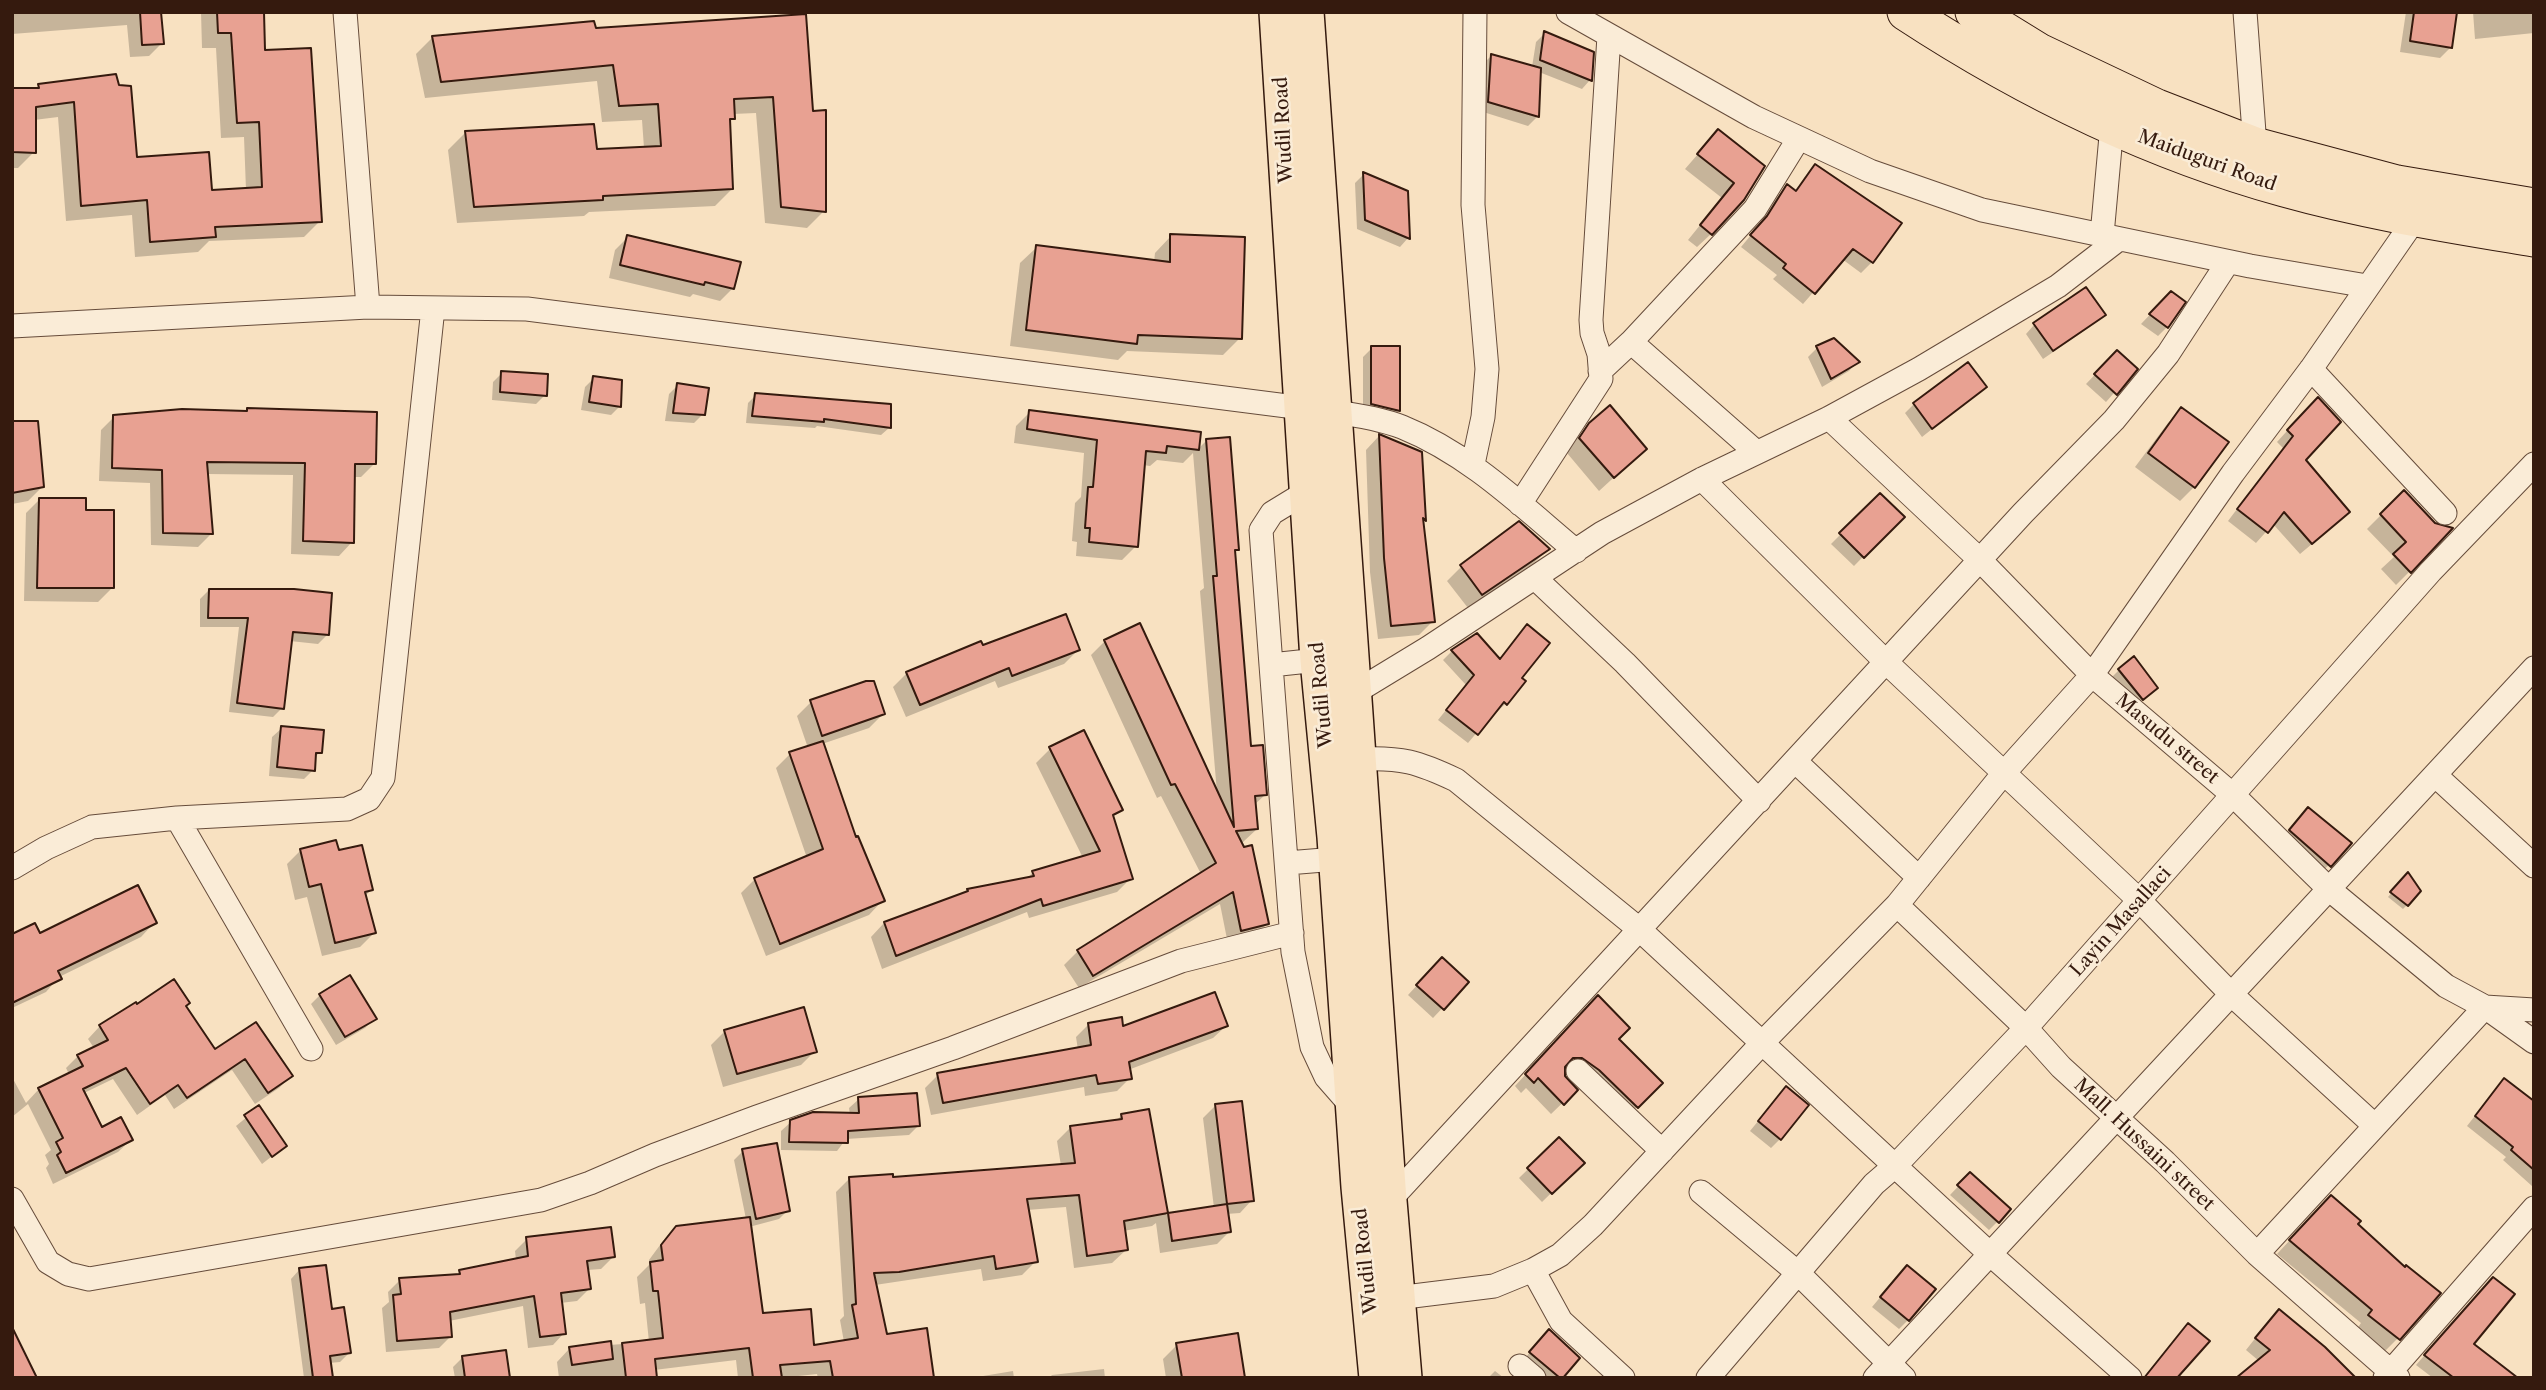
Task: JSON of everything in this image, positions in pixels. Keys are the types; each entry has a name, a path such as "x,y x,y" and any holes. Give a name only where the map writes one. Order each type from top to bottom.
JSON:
{"highway":[{"name":"Maiduguri Road","path":"1906,12 1942,36 2045,93 2156,146 2284,188 2415,219 2534,237"},
{"name":"Maiduguri Road","path":"1974,12 2039,52 2157,108 2255,146 2397,184 2534,208"}],"main road":[{"name":"Wudil Road","path":"1277,12 1318,410 1354,693 1404,1378"},
{"name":"Wudil Road","path":"1306,12 1318,410 1308,491 1318,660 1377,1378"}],"street":[{"path":"345,12 368,307"},
{"path":"1473,464 1483,417 1487,369 1473,205 1475,12"},
{"path":"1568,12 1754,117 1870,171 1982,210 2228,262 2367,286"},
{"path":"2245,12 2255,146"},
{"path":"1520,504 1601,379 1591,320 1609,36"},
{"path":"1354,693 1428,648 1602,533 1702,478 1829,418 1919,369 2058,285 2111,237 2112,125"},
{"path":"1600,371 1631,342 1755,209 1799,138"},
{"path":"1397,1298 1494,1286 1560,1255 1593,1225 1763,1042 1898,905 2003,774 2092,675 2415,219"},
{"path":"1389,1201 1980,560 2114,420 2168,354 2228,262"},
{"path":"12,326 368,307 527,309 1318,410 1370,418 1401,427 1473,464 1576,551"},
{"path":"12,868 46,848 92,827 177,818 347,809 369,799 383,778 433,308"},
{"path":"1631,342 1756,452"},
{"path":"2311,369 2445,513"},
{"name":"Masudu street","path":"1829,418 1980,560 2092,675 2234,796 2330,890 2446,986 2485,1006 2534,1010"},
{"name":"Layin Masallaci","path":"1708,1378 1874,1184 1896,1165 2026,1028 2431,571 2534,464"},
{"path":"1702,478 1886,662 2140,901 2232,995 2374,1125"},
{"path":"1308,491 1272,513 1261,530 1271,665 1293,951 1312,1047 1326,1077 1354,1109"},
{"path":"1535,578 1625,663 1759,801"},
{"path":"1271,665 1318,660"},
{"path":"1701,1192 1798,1273 1889,1373 1990,1255 2534,668"},
{"path":"1360,759 1391,757 1421,764 1456,780 1639,929 1990,1255 2130,1378"},
{"path":"1796,761 1919,878"},
{"path":"2435,775 2534,866"},
{"path":"177,818 311,1049"},
{"path":"1287,863 1336,859"},
{"name":"Mall. Hussaini street","path":"1898,905 2026,1028 2061,1067 2391,1376"},
{"path":"12,1199 48,1262 68,1274 89,1279 541,1200 1181,961 1292,933"},
{"path":"2258,1254 2485,1006 2534,1042"},
{"path":"1578,1071 1662,1151"},
{"path":"2391,1376 2534,1208"},
{"path":"1533,1270 1561,1321 1623,1378"}],"building":[{"path":"140,12 161,12 164,44 142,45"},
{"path":"217,12 264,12 265,50 311,48 322,222 215,227 216,237 150,242 147,200 81,206 74,102 36,107 36,153 12,152 12,88 39,88 38,84 116,74 119,85 131,86 137,157 209,152 212,190 262,187 259,122 237,123 231,33 218,33"},
{"path":"2414,12 2457,12 2452,48 2410,41"},
{"path":"806,14 813,111 826,110 826,212 781,207 773,97 734,99 735,119 730,119 733,189 474,207 465,131 594,124 597,149 661,146 658,104 619,106 613,65 441,82 432,36 594,21 596,28"},
{"path":"1544,31 1594,52 1592,81 1540,60"},
{"path":"1491,54 1541,68 1539,117 1488,102"},
{"path":"1718,129 1765,166 1744,200 1712,235 1700,225 1734,183 1697,154"},
{"path":"1815,164 1902,223 1873,263 1853,249 1815,294 1783,268 1786,264 1750,235 1767,216 1787,184 1796,191"},
{"path":"1363,172 1408,191 1410,239 1365,220"},
{"path":"1170,234 1245,237 1242,339 1138,335 1137,344 1026,330 1036,245 1170,262"},
{"path":"627,235 741,262 734,289 705,282 704,285 620,265"},
{"path":"2086,287 2106,315 2053,351 2033,323"},
{"path":"2171,291 2186,302 2168,328 2149,314"},
{"path":"1834,338 1860,362 1831,379 1816,346"},
{"path":"1371,346 1400,346 1400,411 1371,404"},
{"path":"2117,350 2138,369 2117,395 2094,374"},
{"path":"1968,362 1987,387 1932,429 1913,403"},
{"path":"501,371 548,374 547,396 500,392"},
{"path":"593,376 622,380 621,407 589,402"},
{"path":"677,383 709,388 705,415 673,413"},
{"path":"755,393 891,404 891,428 824,419 824,422 752,416"},
{"path":"2318,397 2341,422 2306,460 2350,512 2312,544 2284,512 2268,533 2237,509 2293,436 2287,430"},
{"path":"1610,405 1647,449 1614,478 1579,438 1589,423"},
{"path":"2181,407 2229,442 2195,488 2148,453"},
{"path":"247,408 377,412 376,464 355,464 354,543 303,541 305,463 207,462 213,534 163,533 162,470 112,468 113,415 182,409 247,411"},
{"path":"1029,410 1201,432 1199,450 1167,446 1166,453 1146,451 1138,547 1089,542 1090,528 1085,528 1088,487 1093,487 1097,440 1027,429"},
{"path":"12,421 38,421 44,487 12,493"},
{"path":"1379,434 1422,452 1426,521 1423,518 1435,622 1391,626 1384,558"},
{"path":"1230,437 1239,550 1235,550 1251,746 1263,745 1267,795 1255,796 1258,829 1236,831 1244,847 1252,845 1269,924 1241,931 1233,892 1093,976 1077,950 1216,863 1175,784 1171,785 1104,640 1140,623 1234,827 1213,576 1217,576 1206,439"},
{"path":"2404,490 2435,523 2453,528 2411,573 2393,554 2406,542 2380,514"},
{"path":"1880,493 1905,517 1864,558 1839,533"},
{"path":"39,498 86,498 86,510 114,510 114,588 37,588"},
{"path":"1519,521 1550,549 1482,595 1460,565"},
{"path":"209,589 294,589 332,593 329,635 293,632 284,709 237,703 248,618 208,618"},
{"path":"1066,614 1080,650 1012,676 1009,668 920,705 906,672 981,641 983,645"},
{"path":"1527,624 1550,643 1522,678 1526,681 1507,705 1504,702 1478,735 1446,710 1474,675 1451,650 1477,633 1500,659"},
{"path":"2134,656 2158,688 2143,700 2118,669"},
{"path":"866,681 874,681 885,714 822,736 810,700"},
{"path":"281,726 324,730 322,753 316,753 315,771 277,767"},
{"path":"1084,730 1123,810 1113,815 1133,879 1043,906 1041,899 896,956 884,922 968,891 967,889 1034,876 1032,871 1100,851 1049,747"},
{"path":"823,741 856,837 858,836 885,901 780,944 754,878 823,849 789,752"},
{"path":"2308,807 2352,843 2331,867 2289,830"},
{"path":"336,840 339,850 362,845 373,890 365,892 376,933 335,943 321,884 309,887 300,849"},
{"path":"2408,872 2421,891 2408,906 2390,892"},
{"path":"138,885 157,923 58,971 62,979 12,1003 12,934 35,923 40,933"},
{"path":"1442,957 1469,982 1444,1010 1416,985"},
{"path":"350,975 377,1019 345,1037 319,994"},
{"path":"174,979 190,1003 186,1006 215,1049 256,1022 293,1076 268,1093 245,1059 187,1098 178,1085 150,1104 126,1068 83,1089 102,1127 121,1117 133,1140 66,1173 57,1155 61,1152 56,1142 63,1138 38,1088 83,1066 77,1055 108,1040 99,1025"},
{"path":"1215,992 1228,1026 1129,1062 1132,1079 1098,1084 1096,1075 943,1103 937,1073 1091,1045 1088,1023 1122,1017 1123,1026"},
{"path":"1598,995 1630,1028 1619,1039 1663,1083 1638,1108 1599,1070 1582,1058 1573,1058 1565,1067 1565,1076 1578,1090 1564,1105 1538,1078 1534,1083 1525,1074"},
{"path":"804,1007 817,1052 737,1074 724,1030"},
{"path":"2504,1078 2534,1101 2534,1170 2511,1150 2513,1147 2475,1116"},
{"path":"1786,1086 1809,1105 1781,1140 1758,1121"},
{"path":"917,1093 920,1126 848,1131 848,1143 789,1142 790,1120 813,1112 859,1113 858,1097"},
{"path":"1242,1101 1254,1201 1227,1204 1215,1104"},
{"path":"259,1105 287,1146 272,1157 244,1115"},
{"path":"1149,1109 1168,1213 1124,1221 1128,1250 1087,1256 1079,1195 1027,1199 1038,1262 996,1269 994,1256 899,1272 874,1273 887,1334 927,1328 934,1378 833,1378 830,1361 780,1365 782,1378 753,1378 749,1348 655,1359 657,1378 626,1378 622,1343 663,1338 658,1291 653,1291 650,1262 663,1260 661,1245 676,1226 750,1217 763,1313 811,1309 814,1345 858,1338 852,1305 856,1304 849,1177 893,1174 893,1177 1075,1163 1070,1126 1122,1119 1121,1114"},
{"path":"1559,1137 1585,1163 1552,1194 1527,1168"},
{"path":"777,1143 790,1211 756,1219 742,1149"},
{"path":"1970,1172 2011,1209 1999,1223 1957,1185"},
{"path":"2331,1195 2361,1221 2358,1224 2405,1267 2406,1265 2441,1293 2400,1340 2368,1315 2372,1310 2289,1240"},
{"path":"1227,1204 1231,1232 1172,1241 1168,1213"},
{"path":"611,1227 615,1257 587,1261 591,1289 561,1293 566,1334 540,1337 534,1296 450,1312 452,1337 397,1341 393,1295 401,1294 399,1278 460,1274 459,1270 528,1256 526,1237"},
{"path":"326,1265 332,1309 344,1307 351,1353 330,1356 333,1378 313,1378 299,1268"},
{"path":"1907,1265 1936,1289 1909,1321 1880,1297"},
{"path":"2493,1277 2515,1294 2474,1344 2518,1378 2454,1378 2424,1355"},
{"path":"2279,1309 2325,1347 2356,1378 2236,1378 2270,1350 2255,1338"},
{"path":"2188,1323 2210,1341 2177,1378 2144,1378"},
{"path":"12,1327 37,1378 12,1378"},
{"path":"1549,1329 1580,1358 1563,1378 1529,1352"},
{"path":"1238,1333 1245,1378 1182,1378 1176,1343"},
{"path":"611,1341 613,1359 572,1365 569,1347"},
{"path":"506,1350 510,1378 465,1378 462,1356"}]}
